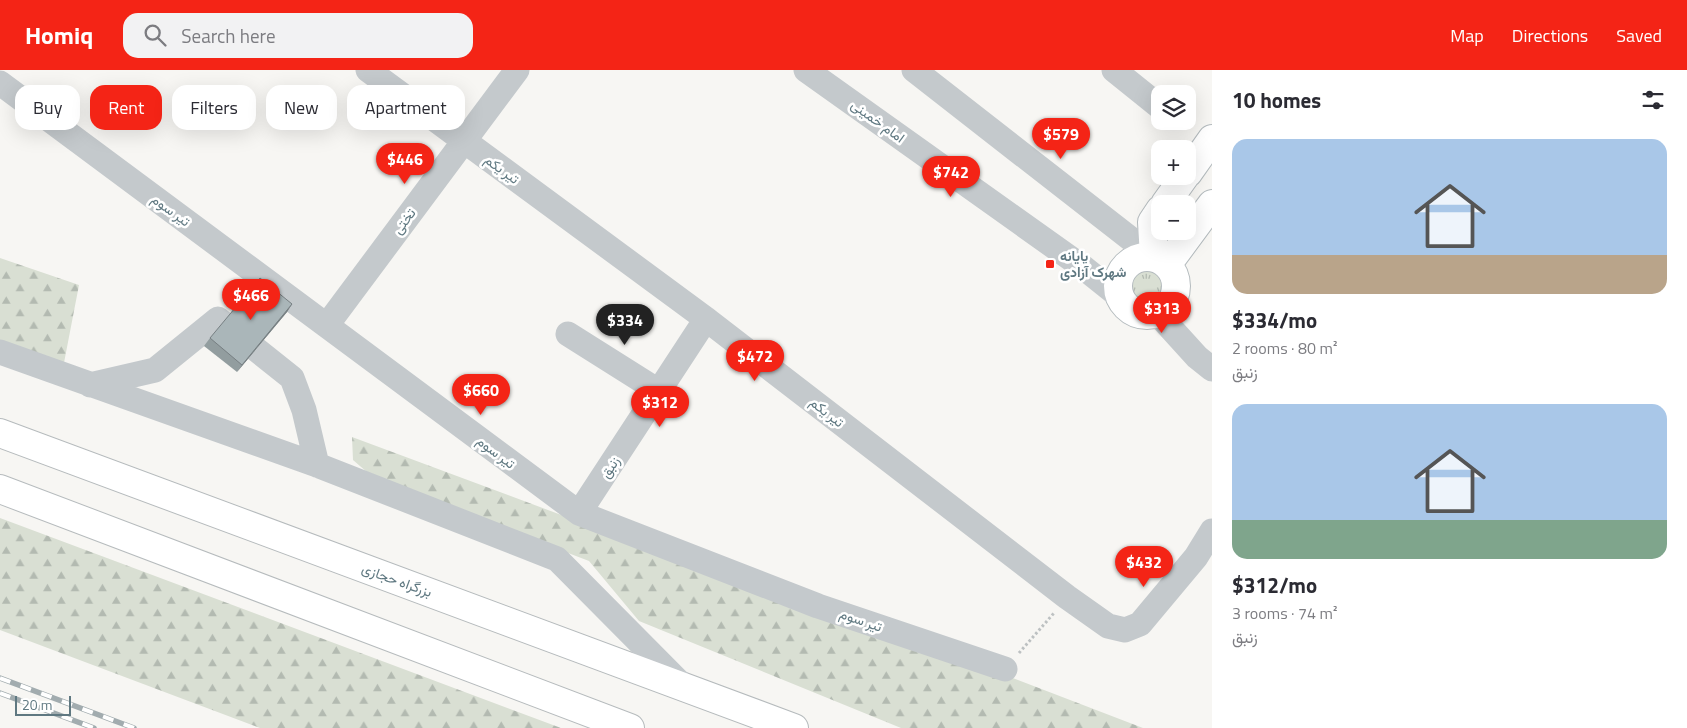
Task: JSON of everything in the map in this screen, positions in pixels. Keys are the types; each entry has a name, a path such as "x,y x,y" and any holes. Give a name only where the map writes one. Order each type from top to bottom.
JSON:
{"main road":[{"path":"1196,162 1212,139"},
{"path":"1161,261 1212,204"},
{"path":"1156,240 1161,261 1173,272 1176,292 1166,308 1157,313 1139,314 1130,310 1123,304 1117,286 1118,276 1123,268 1130,261 1138,258 1161,261"},
{"name":"بزرگراه حجازی","path":"0,433 794,728"},
{"path":"0,489 630,728"}],"street":[{"name":"تیر یکم","path":"368,70 706,320 1067,597 1108,626 1125,630 1140,624 1204,563 1212,531"},
{"name":"تختی","path":"327,325 517,70"},
{"name":"امام خمینی","path":"806,70 1084,268 1119,296"},
{"path":"914,70 1161,261"},
{"path":"1114,70 1151,99"},
{"name":"تیر سوم","path":"0,83 578,513 818,606 1005,669"},
{"path":"1157,313 1197,358 1212,369"},
{"path":"90,385 156,370 218,319 292,378 304,410 318,465"},
{"name":"زنبق","path":"578,513 706,320"},
{"path":"568,334 660,392"},
{"path":"0,352 318,465 557,559 684,687"}],"path":[{"path":"1005,669 1067,597"}],"green space":[{"path":"0,258 79,285 63,368 0,345"},
{"path":"1150,266 1157,269 1163,275 1166,286 1165,294 1157,303 1150,306 1142,306 1135,303 1127,294 1126,282 1129,275 1138,267"},
{"path":"352,437 607,532 1010,677 1143,728 901,728 639,621 589,561 375,479 353,460"},
{"path":"0,518 561,728 260,728 0,630"}],"building":[{"path":"260,278 292,304 242,365 210,338"}],"railway":[{"path":"0,678 134,728"},
{"path":"0,693 94,728"}],"place":[{"name":"پایانه شهرک آزادی","path":"1050,264"}]}
